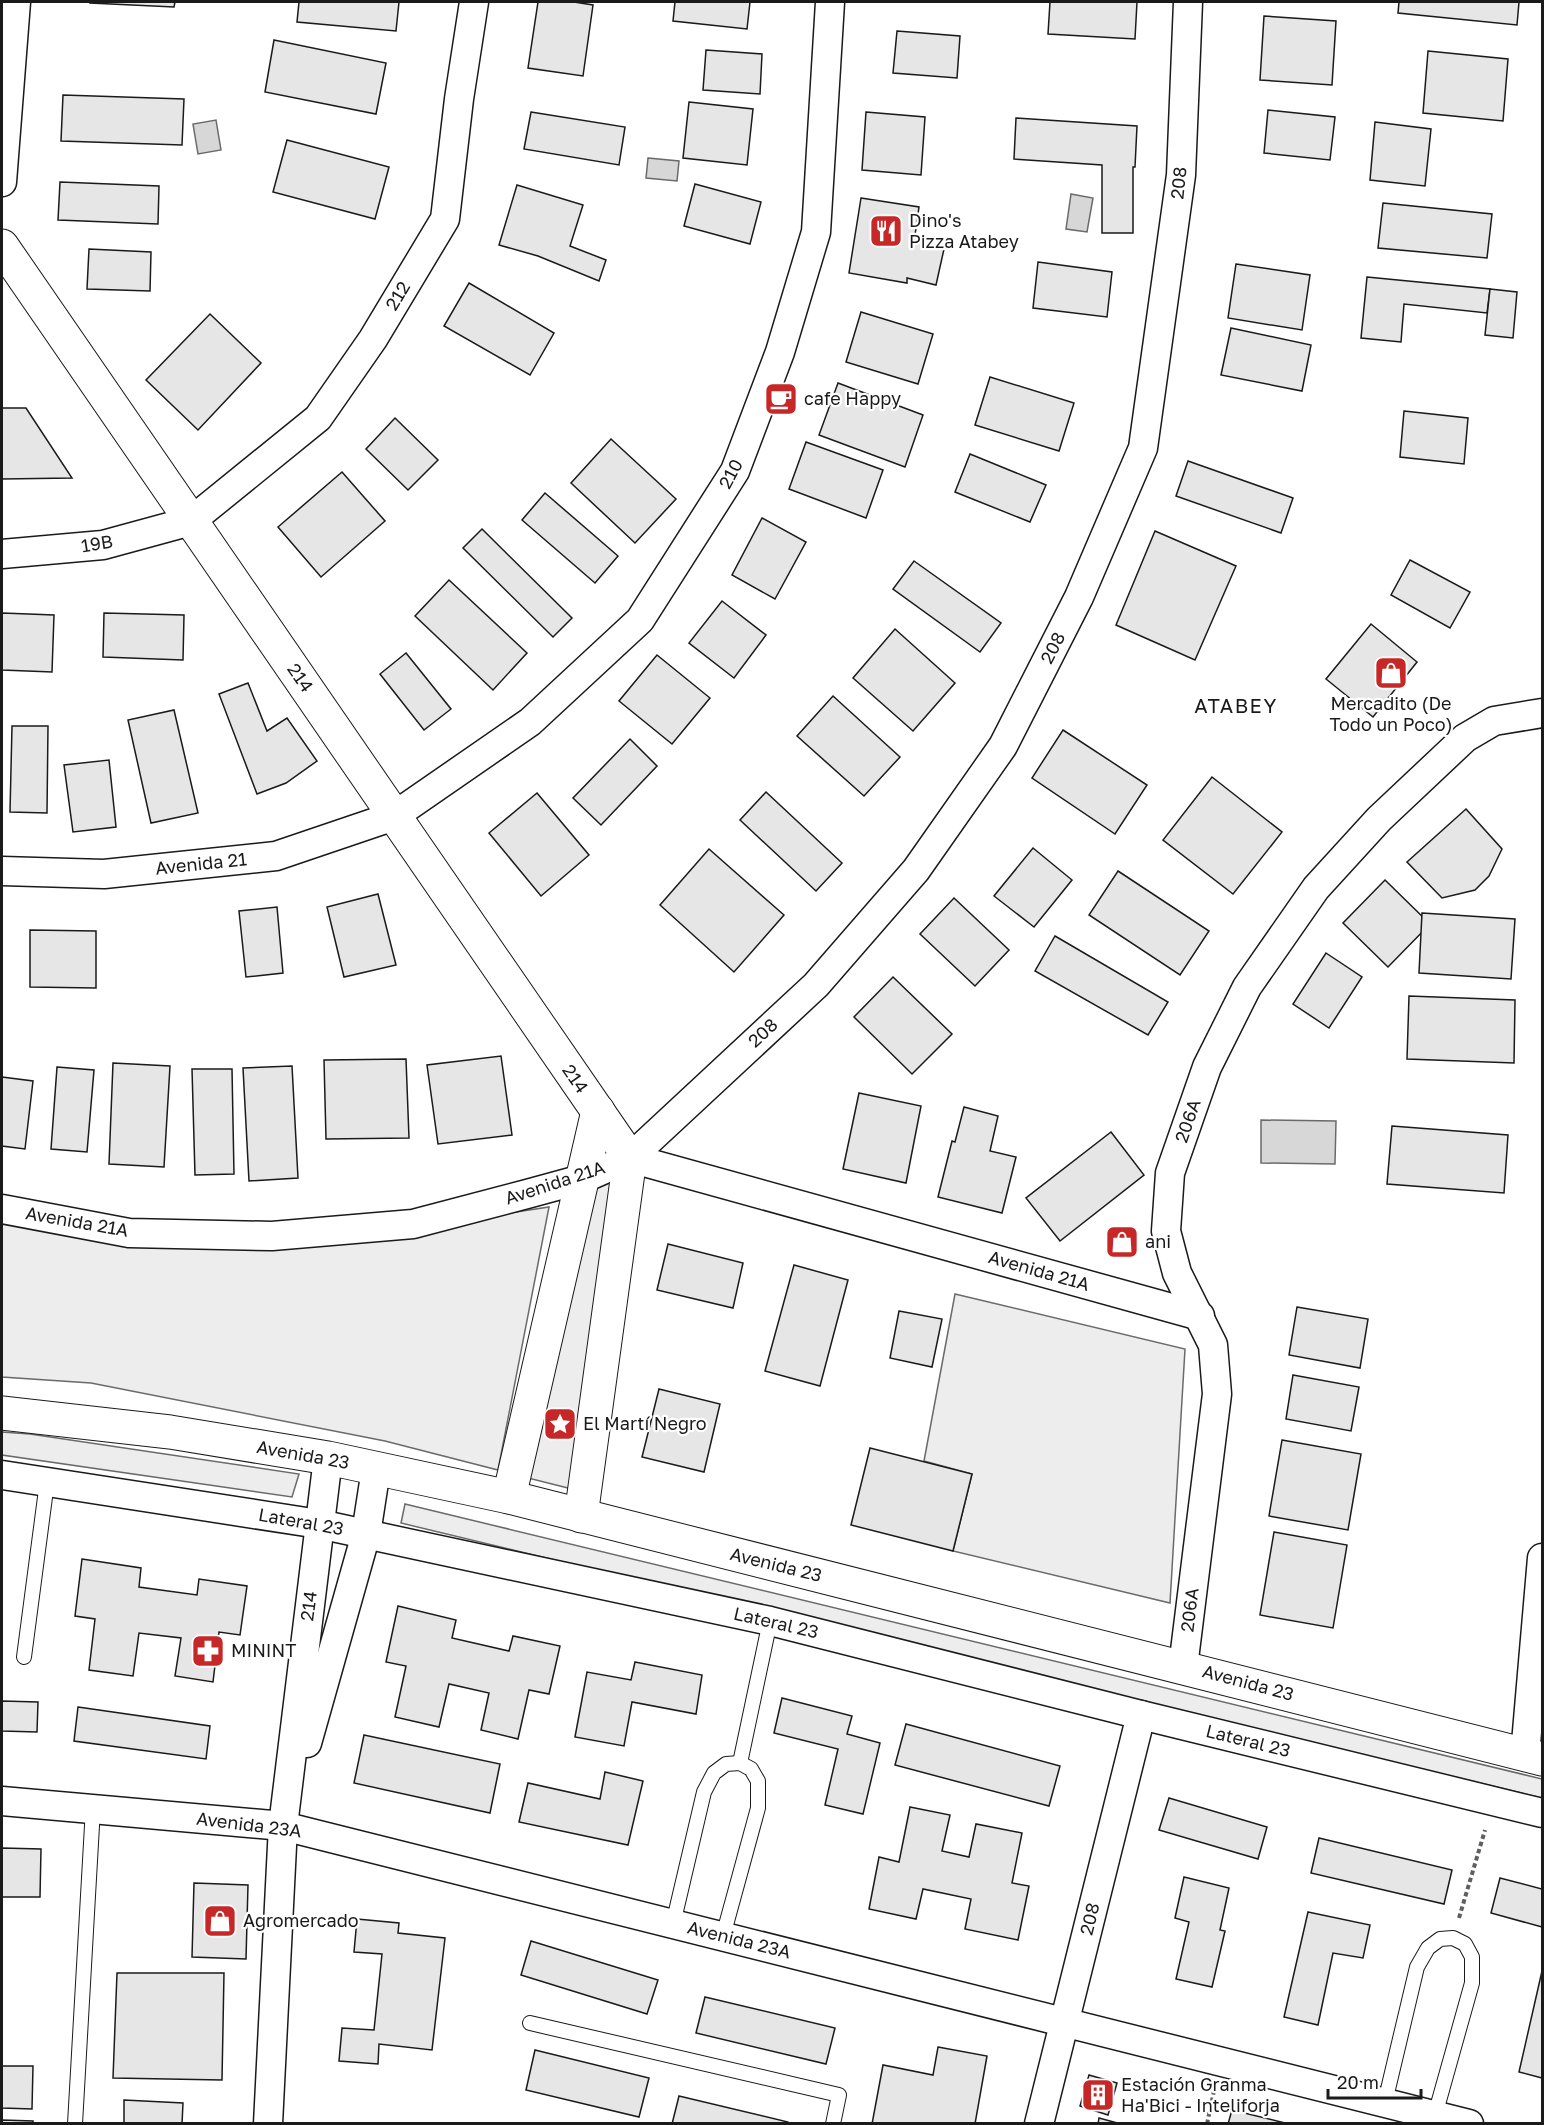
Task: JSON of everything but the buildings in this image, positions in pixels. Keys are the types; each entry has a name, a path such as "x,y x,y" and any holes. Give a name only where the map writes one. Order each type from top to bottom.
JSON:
{"street":[{"path":"2,182 16,2"},
{"name":"212","path":"191,521 318,418 373,339 445,219 459,99 474,2"},
{"name":"210","path":"394,816 530,722 640,620 735,471 780,352 816,232 830,2"},
{"name":"208","path":"630,1158 816,985 916,870 1003,746 1079,597 1143,448 1181,175 1188,2"},
{"name":"214","path":"2,246 630,1158"},
{"name":"19B","path":"2,554 103,545 191,521"},
{"name":"206A","path":"1183,1667 1216,1394 1212,1345 1200,1316 1177,1273 1166,1231 1170,1173 1207,1067 1246,987 1316,888 1379,819 1466,738 1494,721 1542,713"},
{"name":"Avenida 21","path":"2,871 104,874 276,856 394,816"},
{"name":"214","path":"509,1497 598,1111"},
{"path":"581,1516 630,1158"},
{"name":"Avenida 21A","path":"2,1209 129,1233 272,1236 412,1224 582,1179 630,1158 1200,1316"},
{"name":"Avenida 23","path":"2,1413 170,1432 328,1458 509,1497 1534,1757"},
{"name":"214","path":"268,2124 284,1826 328,1458"},
{"name":"214","path":"284,1826 366,1534 376,1469"},
{"name":"Lateral 23","path":"2,1475 319,1524 770,1621 1542,1813"},
{"path":"1534,1757 1542,1558"},
{"name":"208","path":"1039,2124 1141,1715"},
{"name":"Avenida 23A","path":"2,1801 284,1826 1469,2124"}],"lane":[{"path":"24,1657 47,1482"},
{"path":"740,1763 770,1621"},
{"path":"673,1924 704,1792 714,1773 726,1764 740,1763 752,1768 758,1781 758,1808 723,1936"},
{"path":"75,2124 93,1808"},
{"path":"1385,2103 1417,1967 1428,1948 1440,1939 1453,1938 1465,1944 1472,1957 1472,1983 1435,2115"},
{"path":"530,2023 839,2095 833,2124"}],"path":[{"path":"1453,1938 1493,1800"}],"shaded area":[{"path":"216,120 221,150 198,154 193,124"},
{"path":"648,158 679,161 677,181 646,178"},
{"path":"1071,194 1093,198 1087,232 1066,229"},
{"path":"1261,1120 1336,1121 1335,1164 1261,1163"},
{"path":"618,1178 572,1489 528,1478 594,1186"},
{"path":"549,1207 498,1470 385,1441 91,1383 2,1377 2,1223 276,1249"},
{"path":"955,1294 1185,1349 1170,1603 953,1551 972,1474 924,1461"},
{"path":"2,1432 30,1434 299,1474 292,1497 2,1455"},
{"path":"405,1504 1542,1779 1542,1798 401,1523"}],"place":[{"name":"Dino's Pizza Atabey","path":"886,231"},
{"name":"cafe Happy","path":"781,399"},
{"name":"Mercadito (De Todo un Poco)","path":"1391,673"},
{"name":"ani","path":"1122,1242"},
{"name":"El Martí Negro","path":"560,1424"},
{"name":"MININT","path":"208,1651"},
{"name":"Agromercado","path":"220,1921"},
{"name":"Estación Granma Ha'Bici - Inteliforja","path":"1098,2095"}],"district":[{"name":"ATABEY","path":"1236,706"}]}
